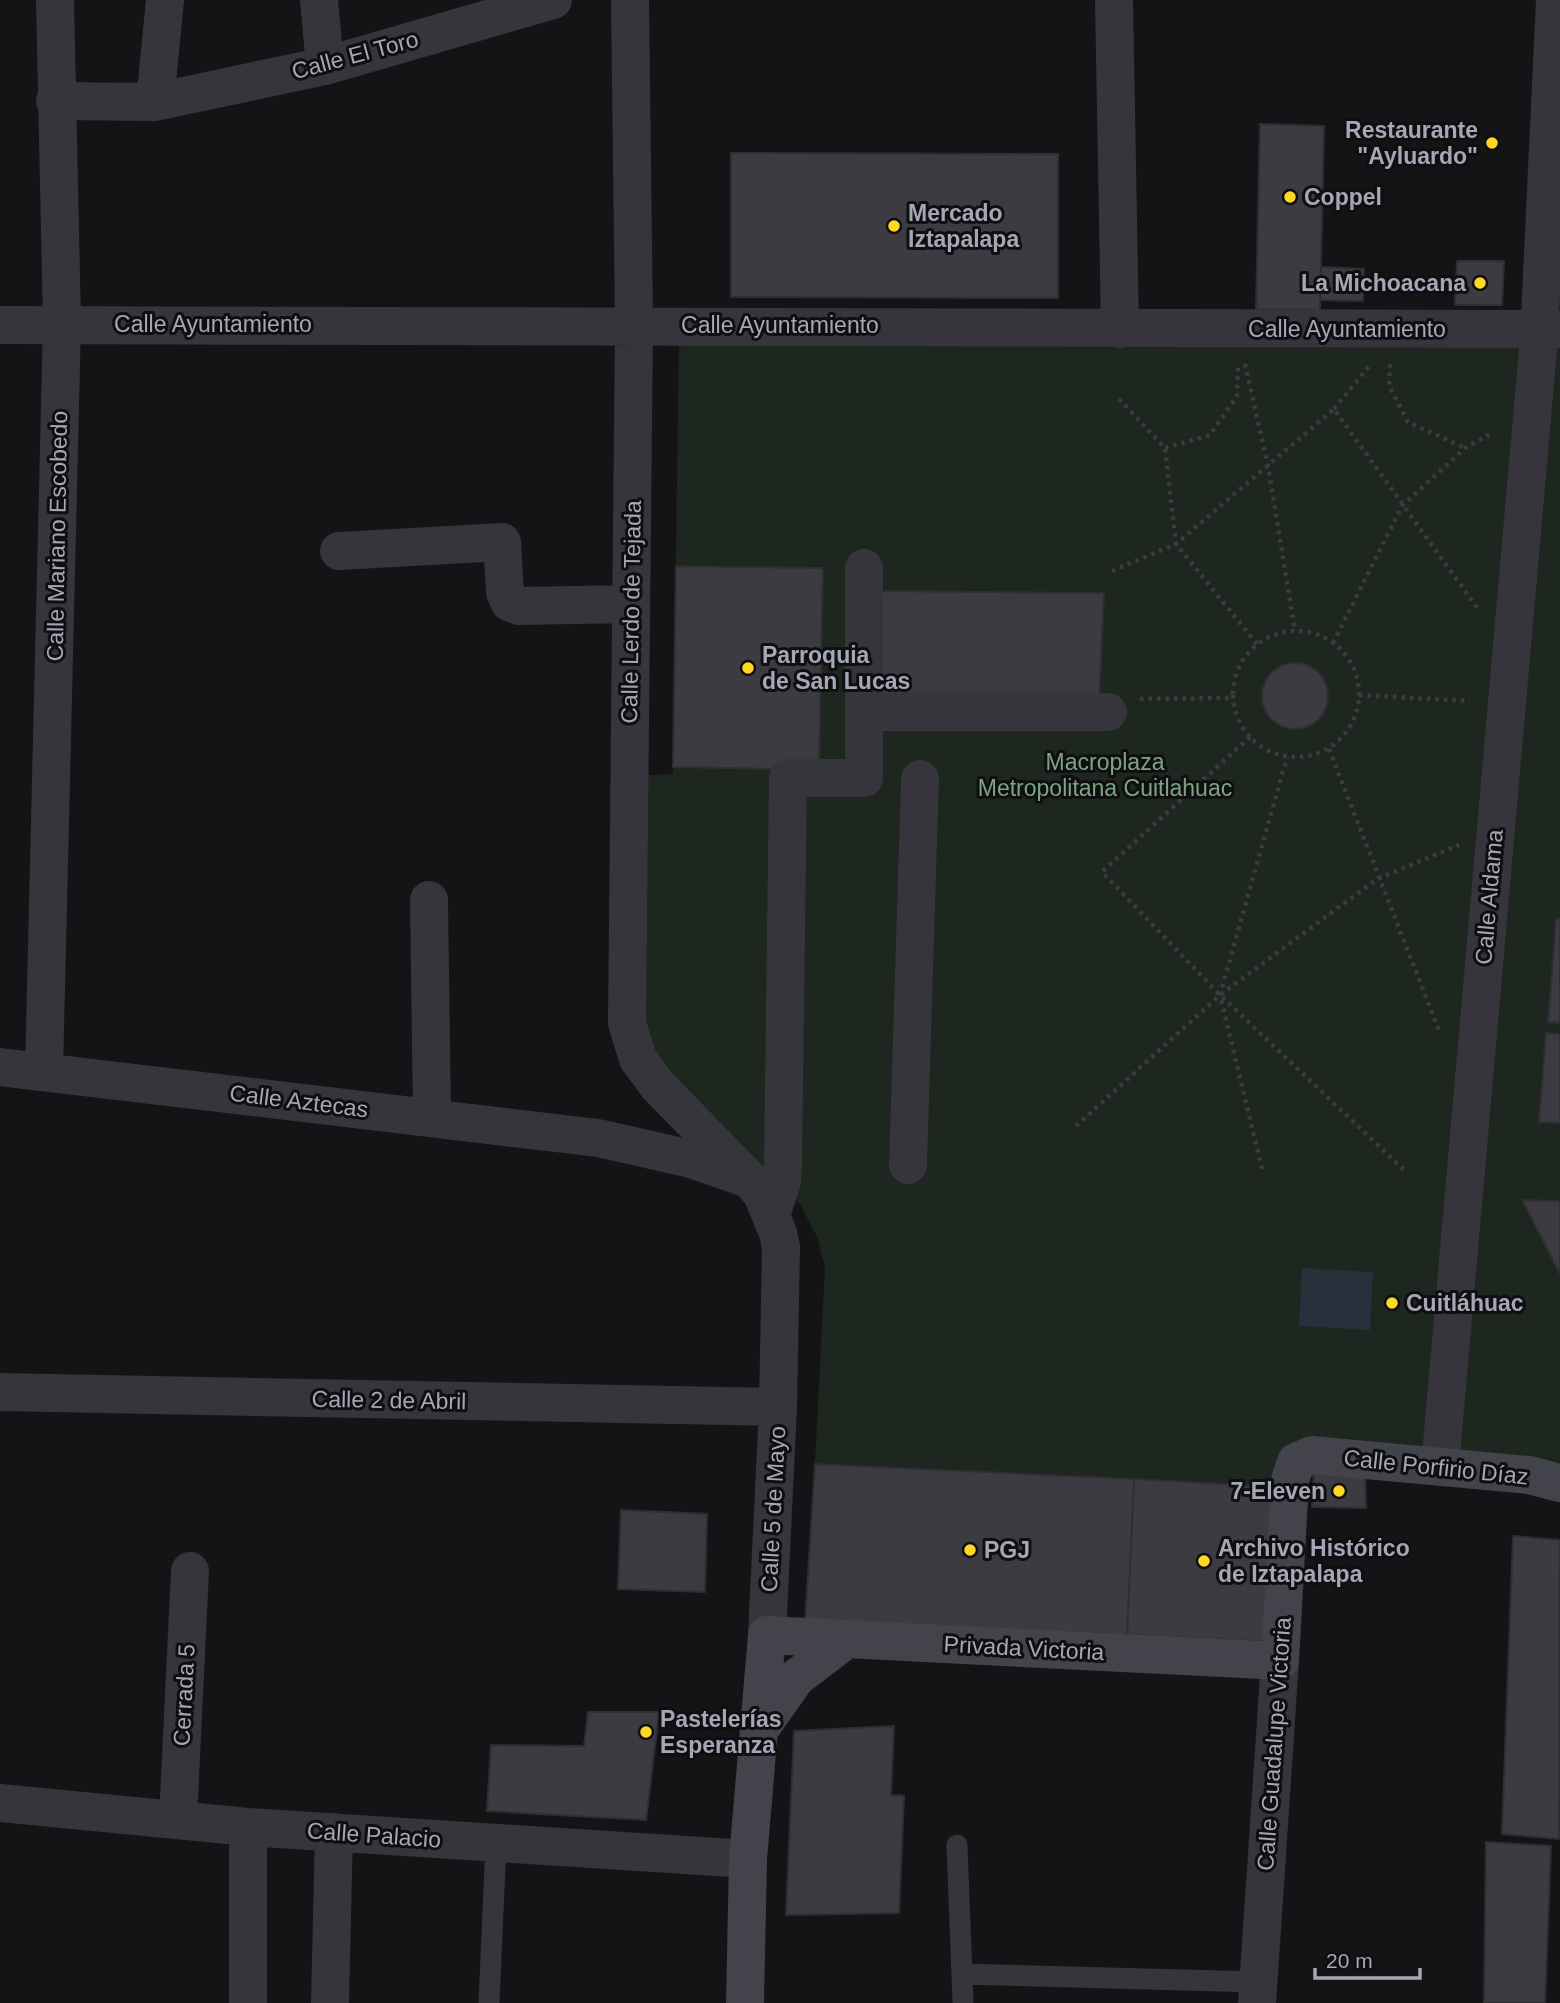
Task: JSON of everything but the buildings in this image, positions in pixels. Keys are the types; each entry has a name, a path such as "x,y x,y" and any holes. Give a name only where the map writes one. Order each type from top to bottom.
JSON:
{"street":[{"name":"Calle Mariano Escobedo","path":"44,1071 62,323 55,101 55,0"},
{"path":"155,102 165,0"},
{"path":"319,0 325,66"},
{"name":"Calle El Toro","path":"55,101 155,102 325,66 553,0"},
{"name":"Calle Lerdo de Tejada","path":"630,0 635,325 627,1023 638,1059 658,1086 749,1179"},
{"path":"1114,0 1120,329"},
{"name":"Calle Aldama","path":"1440,1466 1531,417 1549,329 1555,0"},
{"name":"Calle Ayuntamiento","path":"0,325 62,323 1549,329"},
{"path":"339,551 502,542 505,592 509,602 519,606 630,604"},
{"path":"864,568 864,778"},
{"path":"864,712 1122,705"},
{"path":"771,1216 782,1181 783,1163 788,778 925,780 908,1165"},
{"path":"429,900 432,1117"},
{"name":"Calle Aztecas","path":"0,1067 598,1138 691,1159 749,1179"},
{"name":"Calle 5 de Mayo","path":"745,2003 748,1859 767,1635 778,1407 781,1247 762,1194 749,1179"},
{"name":"Calle 2 de Abril","path":"0,1392 778,1407"},
{"name":"Calle Porfirio Díaz","path":"1312,1455 1529,1475 1560,1483"},
{"name":"Calle Guadalupe Victoria","path":"1258,1993 1290,1479 1296,1462 1312,1455"},
{"name":"Cerrada 5","path":"178,1819 190,1571"},
{"name":"Privada Victoria","path":"767,1635 1280,1661"},
{"path":"759,1731 796,1678 847,1639"},
{"name":"Calle Palacio","path":"0,1803 248,1827 748,1859"},
{"path":"248,1827 248,2003"},
{"path":"330,2003 334,1832"}],"lane":[{"path":"489,2003 496,1843"},
{"path":"957,1845 963,2003"},
{"path":"963,1974 1258,1993"}],"path":[{"path":"1391,351 1389,386 1408,422 1465,448"},
{"path":"1242,352 1268,466 1295,631"},
{"path":"1112,571 1175,544 1334,409 1375,359"},
{"path":"1165,448 1210,435 1237,396 1238,362"},
{"path":"1119,400 1165,448 1175,544 1257,644"},
{"path":"1334,409 1511,655"},
{"path":"1333,643 1402,506 1465,448 1502,427 1531,417"},
{"path":"1295,631 1315,634 1333,643 1348,657 1357,676 1359,695 1355,716 1345,735 1329,749 1308,757 1287,757 1267,750 1250,737 1239,719 1234,698 1235,678 1244,659 1257,644 1275,635 1295,631"},
{"path":"1359,695 1507,702"},
{"path":"1122,705 1234,698"},
{"path":"1250,737 1102,873 1220,995 1404,1170"},
{"path":"1329,749 1377,879 1445,1045"},
{"path":"1262,1169 1220,995 1287,757"},
{"path":"1076,1126 1220,995 1377,879 1495,829"}],"green space":[{"name":"Macroplaza Metropolitana Cuitlahuac","path":"679,337 1560,338 1560,1470 1301,1443 1280,1487 815,1464 825,1267 817,1237 801,1206 782,1181 757,1162 646,1055 635,776 673,774"}],"shaded area":[{"path":"1302,1268 1373,1272 1370,1330 1299,1326"}],"place":[{"name":"Restaurante \"Ayluardo\"","path":"1492,143"},
{"name":"Coppel","path":"1290,197"},
{"name":"Mercado Iztapalapa","path":"894,226"},
{"name":"La Michoacana","path":"1480,283"},
{"name":"Parroquia de San Lucas","path":"748,668"},
{"name":"Cuitláhuac","path":"1392,1303"},
{"name":"7-Eleven","path":"1339,1491"},
{"name":"PGJ","path":"970,1550"},
{"name":"Archivo Histórico de Iztapalapa","path":"1204,1561"},
{"name":"Pastelerías Esperanza","path":"646,1732"}]}
